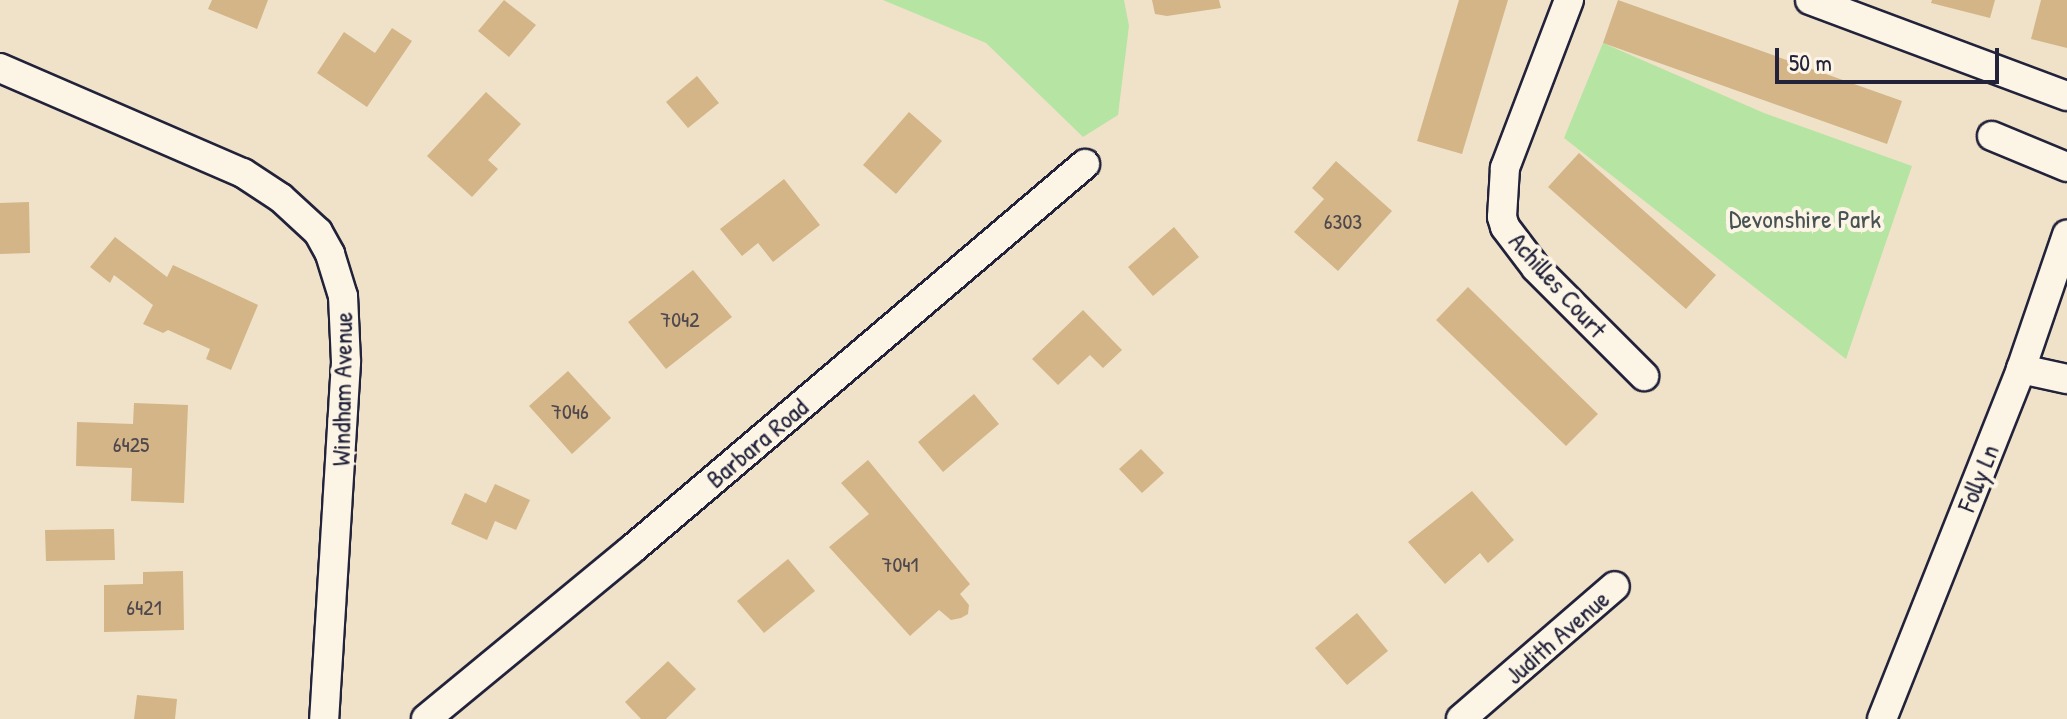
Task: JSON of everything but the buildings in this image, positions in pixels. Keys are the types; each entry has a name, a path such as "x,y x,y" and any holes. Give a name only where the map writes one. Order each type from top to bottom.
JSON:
{"street":[{"name":"Achilles Court","path":"1569,0 1505,168 1502,217 1505,227 1536,268 1644,376"},
{"path":"1810,0 1850,8 2067,96"},
{"name":"Windham Avenue","path":"0,68 243,173 281,198 318,232 330,254 343,296 346,362 324,719"},
{"path":"1992,136 2067,167"},
{"name":"Barbara Road","path":"426,719 608,570 1085,164"},
{"name":"Folly Ln","path":"1882,719 2021,369 2067,235"},
{"path":"2021,369 2067,379"},
{"name":"Judith Avenue","path":"1461,719 1615,586"}],"green space":[{"path":"883,0 1124,0 1129,26 1118,115 1083,137 986,43"},
{"name":"Devonshire Park","path":"1603,43 1764,113 1912,166 1846,359 1564,138"}]}
